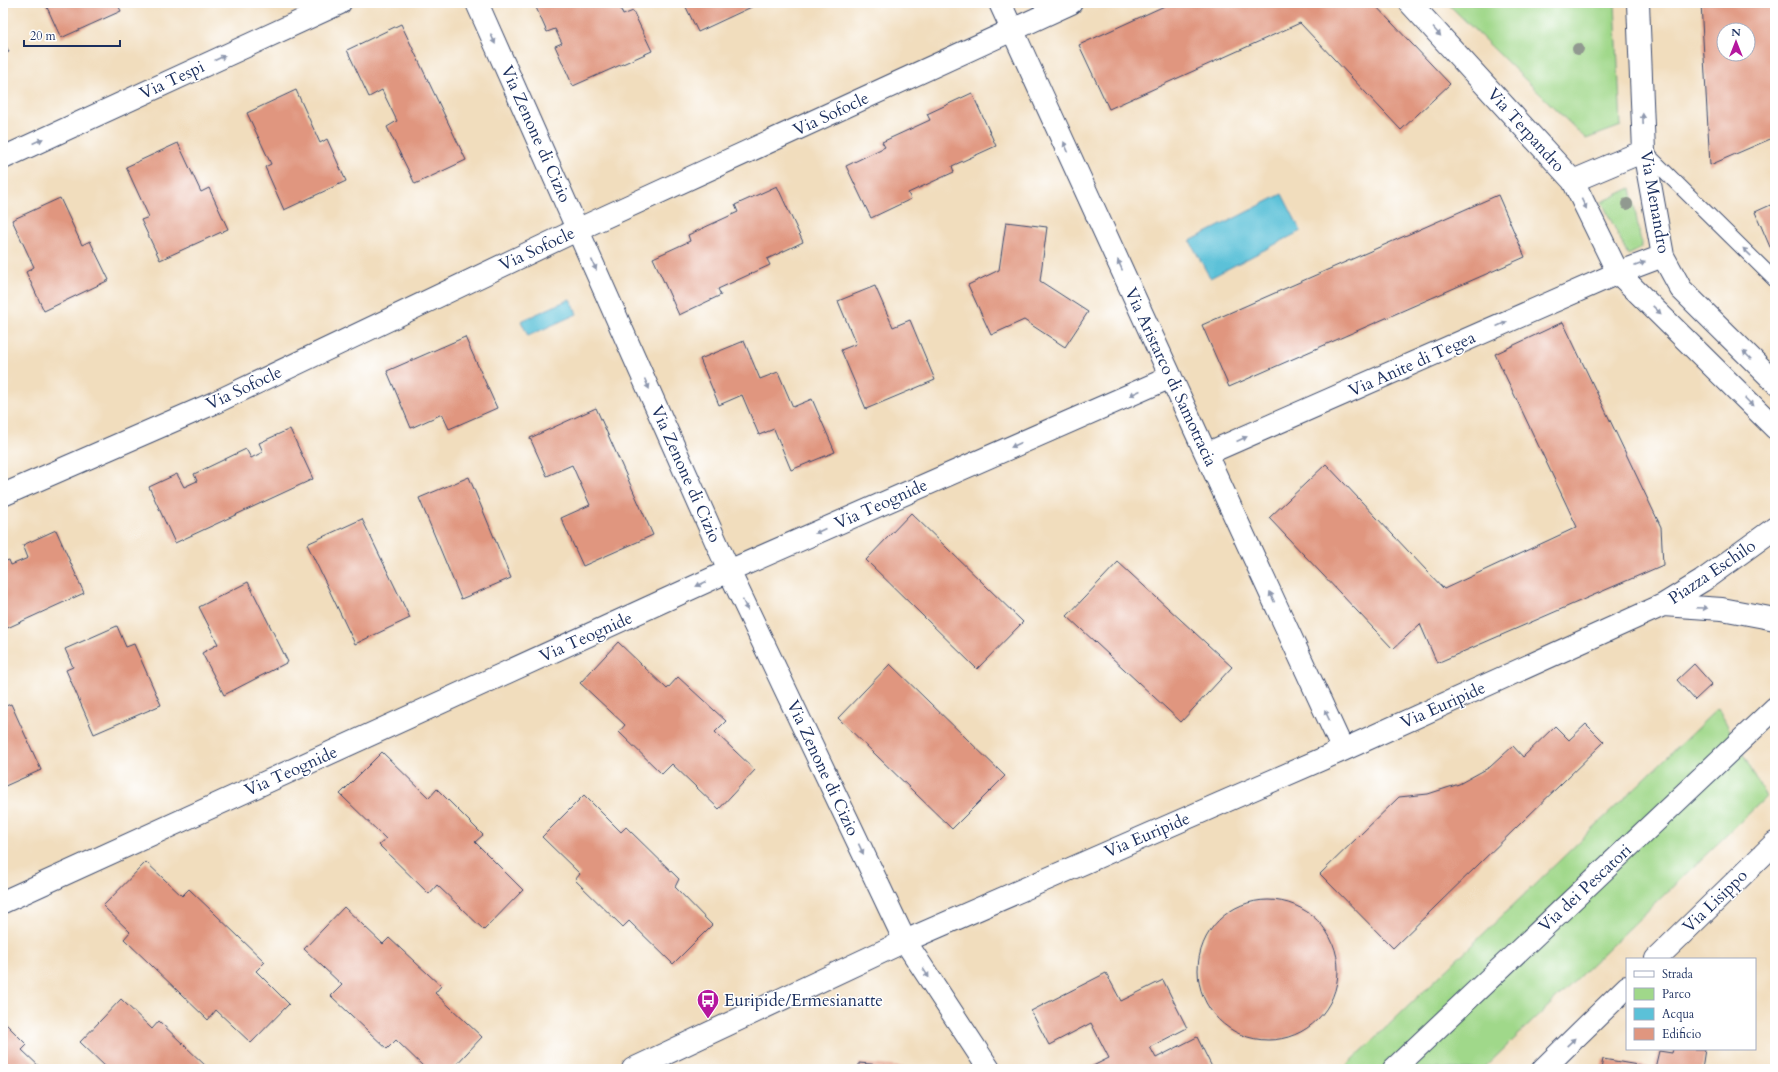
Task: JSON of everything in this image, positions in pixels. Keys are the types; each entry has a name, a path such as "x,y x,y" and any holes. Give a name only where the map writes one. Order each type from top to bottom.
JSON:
{"street":[{"name":"Via Tespi","path":"3,158 340,3"},
{"name":"Via Zenone di Cizio","path":"478,3 729,571 905,941 988,1069"},
{"name":"Via Aristarco di Samotracia","path":"1000,3 1343,750"},
{"name":"Via Sofocle","path":"3,495 214,403 579,229 1071,3"},
{"name":"Via Terpandro","path":"1410,3 1573,181 1618,273 1775,428"},
{"name":"Via Menandro","path":"1638,3 1644,151 1662,256 1681,289 1775,382"},
{"path":"1573,181 1644,151"},
{"path":"1618,273 1662,256"},
{"name":"Via Anite di Tegea","path":"1206,454 1618,273"},
{"name":"Via Teognide","path":"3,902 729,571 1171,377"},
{"name":"Piazza Eschilo","path":"1663,606 1702,581 1775,528"},
{"name":"Via Euripide","path":"633,1069 905,941 1343,750 1663,606"},
{"name":"Piazza Eschilo","path":"1663,606 1722,609 1775,618"},
{"name":"Via dei Pescatori","path":"1394,1069 1775,708"},
{"name":"Via Lisippo","path":"1657,958 1775,843"},
{"path":"1543,1069 1626,988"}],"lane":[{"path":"1644,151 1775,280"}],"green space":[{"path":"1447,3 1615,3 1621,126 1586,139"},
{"path":"1631,188 1642,248 1628,255 1602,202"},
{"path":"1718,708 1766,797 1483,1069 1343,1069"}],"water":[{"path":"1282,194 1301,231 1210,278 1190,241"},
{"path":"570,299 577,314 528,336 521,321"}],"building":[{"path":"45,3 117,3 121,11 61,38"},
{"path":"534,3 618,3 623,15 633,11 652,51 573,86 555,46 562,43 555,29 547,32"},
{"path":"684,3 760,3 698,32"},
{"path":"1171,3 1373,3 1450,84 1401,130 1300,23 1109,109 1079,45"},
{"path":"1701,3 1772,3 1775,40 1775,137 1710,165"},
{"path":"401,24 466,160 415,184 387,127 397,121 382,90 369,97 347,50"},
{"path":"3,40 9,52 3,54"},
{"path":"296,90 320,143 327,139 346,181 284,210 265,167 271,164 247,113"},
{"path":"972,93 996,146 952,166 954,172 908,193 911,199 871,218 846,166 885,147 882,142 930,120 927,114"},
{"path":"178,143 201,192 209,188 228,229 160,260 141,220 149,217 126,167"},
{"path":"777,186 803,242 767,259 770,265 718,289 721,295 679,315 653,258 690,241 688,235 738,212 735,205"},
{"path":"1498,195 1525,257 1229,387 1202,325"},
{"path":"60,198 82,245 90,241 109,280 44,311 26,272 34,267 12,220"},
{"path":"1775,203 1775,250 1770,247 1755,212"},
{"path":"1006,222 1047,227 1040,281 1088,312 1065,347 1024,320 991,335 968,285 999,270"},
{"path":"875,286 893,327 910,320 935,380 866,409 841,350 856,344 838,301"},
{"path":"1563,322 1661,527 1663,565 1437,663 1420,624 1393,649 1269,518 1326,464 1444,589 1577,527 1495,354"},
{"path":"465,337 497,408 449,429 442,414 411,428 387,371"},
{"path":"744,341 760,379 778,372 793,407 812,399 835,452 791,470 774,429 759,435 742,395 719,405 700,359"},
{"path":"596,408 653,535 583,566 561,518 590,505 572,465 547,476 530,438"},
{"path":"290,429 313,479 175,543 149,487 177,474 184,487 197,481 194,474 246,449 251,458 263,452 259,443"},
{"path":"469,477 511,578 461,599 419,498"},
{"path":"911,513 1023,622 977,669 866,560"},
{"path":"362,519 410,618 355,644 307,544"},
{"path":"56,530 84,593 3,630 3,562 9,560 11,565 28,558 23,545"},
{"path":"1118,562 1232,667 1181,722 1067,616"},
{"path":"248,582 288,662 224,695 202,653 218,644 199,607"},
{"path":"117,626 126,647 134,644 161,705 94,734 66,670 73,667 65,649"},
{"path":"618,642 667,689 678,677 726,721 715,732 755,770 719,809 672,764 662,774 619,732 625,725 580,683"},
{"path":"890,664 1005,776 952,829 838,718"},
{"path":"1694,664 1712,684 1695,700 1677,680"},
{"path":"11,704 41,770 3,787 3,707"},
{"path":"1586,724 1604,742 1393,948 1320,874 1399,797 1428,794 1459,784 1490,767 1513,746 1523,757 1555,726 1569,740"},
{"path":"382,752 429,798 437,789 483,835 475,842 523,890 484,930 437,885 429,894 379,845 386,839 340,794"},
{"path":"584,795 621,832 626,827 679,879 675,887 712,925 673,964 629,921 623,927 575,880 580,874 542,837"},
{"path":"146,862 182,896 189,889 265,962 256,971 289,1004 251,1043 216,1010 208,1020 124,939 130,932 103,906"},
{"path":"1275,900 1295,905 1307,911 1318,920 1327,931 1333,943 1337,956 1337,984 1333,997 1327,1009 1318,1020 1307,1029 1295,1035 1282,1039 1261,1040 1241,1035 1229,1029 1218,1020 1209,1009 1199,984 1198,963 1203,943 1209,931 1218,920 1229,911 1254,901"},
{"path":"344,907 383,944 389,938 441,986 435,993 482,1037 452,1069 426,1069 396,1040 387,1049 331,996 342,985 304,949"},
{"path":"1106,973 1121,1001 1163,980 1187,1028 1150,1047 1156,1058 1197,1037 1213,1069 1087,1069 1109,1058 1091,1023 1049,1045 1031,1011"},
{"path":"121,999 152,1029 159,1021 209,1069 108,1069 80,1042"},
{"path":"3,1021 27,1045 22,1050 42,1069 3,1069"},
{"path":"1673,1050 1705,1050 1702,1069 1601,1069 1603,1059 1655,1068 1659,1051 1672,1053"},
{"path":"859,1063 914,1068 914,1069 859,1069"}],"place":[{"name":"Euripide/Ermesianatte","path":"708,1020"}]}
